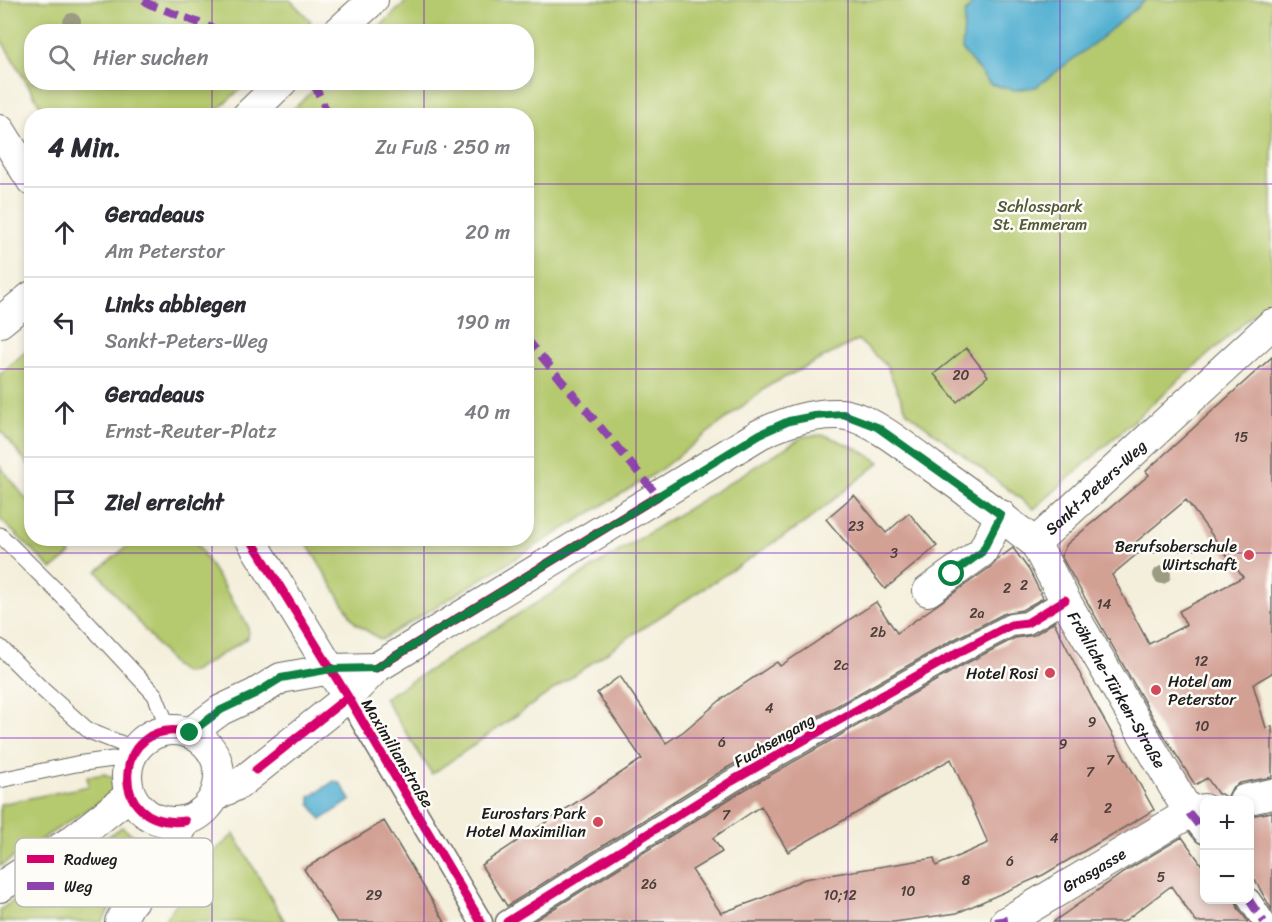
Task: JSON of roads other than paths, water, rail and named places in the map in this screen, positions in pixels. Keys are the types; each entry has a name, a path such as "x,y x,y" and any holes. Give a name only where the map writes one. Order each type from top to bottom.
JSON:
{"street":[{"path":"347,24 373,0"},
{"path":"255,108 274,90"},
{"path":"0,130 24,168"},
{"path":"0,322 24,302"},
{"name":"Sankt-Peters-Weg","path":"216,795 239,784 348,698 376,668 760,434 789,421 843,414 877,427 1001,515 1035,543 1272,324"},
{"path":"928,591 982,552 1001,515"},
{"name":"Fröhliche-Türken-Straße","path":"1035,543 1065,600 1199,818"},
{"name":"Maximilianstraße","path":"255,546 331,669 481,922"},
{"name":"Fuchsengang","path":"507,922 761,764 959,652 1011,625 1027,623 1065,600"},
{"path":"180,731 200,738 214,754 220,774 216,795 198,816 185,822 159,821 138,807 130,795 127,780 132,756 145,739 157,733 180,731 255,694 281,678 331,669 376,668"},
{"path":"1254,798 1272,794"},
{"path":"76,838 130,795"},
{"name":"Grasgasse","path":"1003,921 1199,818"},
{"path":"177,838 185,822"},
{"path":"0,887 15,877"},
{"path":"1252,904 1264,922"},
{"path":"120,922 128,907"}],"lane":[{"path":"0,536 73,607 155,695 180,731"},
{"path":"0,647 89,731 132,756"},
{"path":"3,776 132,756"}],"water":[{"path":"975,0 1146,0 1036,87 1014,90 990,84 962,50 965,13"},
{"path":"334,781 341,784 351,800 321,820 310,803 310,797"}],"place":[{"name":"Berufsoberschule Wirtschaft","path":"1249,555"},
{"name":"Hotel Rosi","path":"1050,673"},
{"name":"Hotel am Peterstor","path":"1156,690"},
{"name":"Eurostars Park Hotel Maximilian","path":"598,822"}],"park label":[{"name":"Schlosspark St. Emmeram","path":"1040,215"}]}
